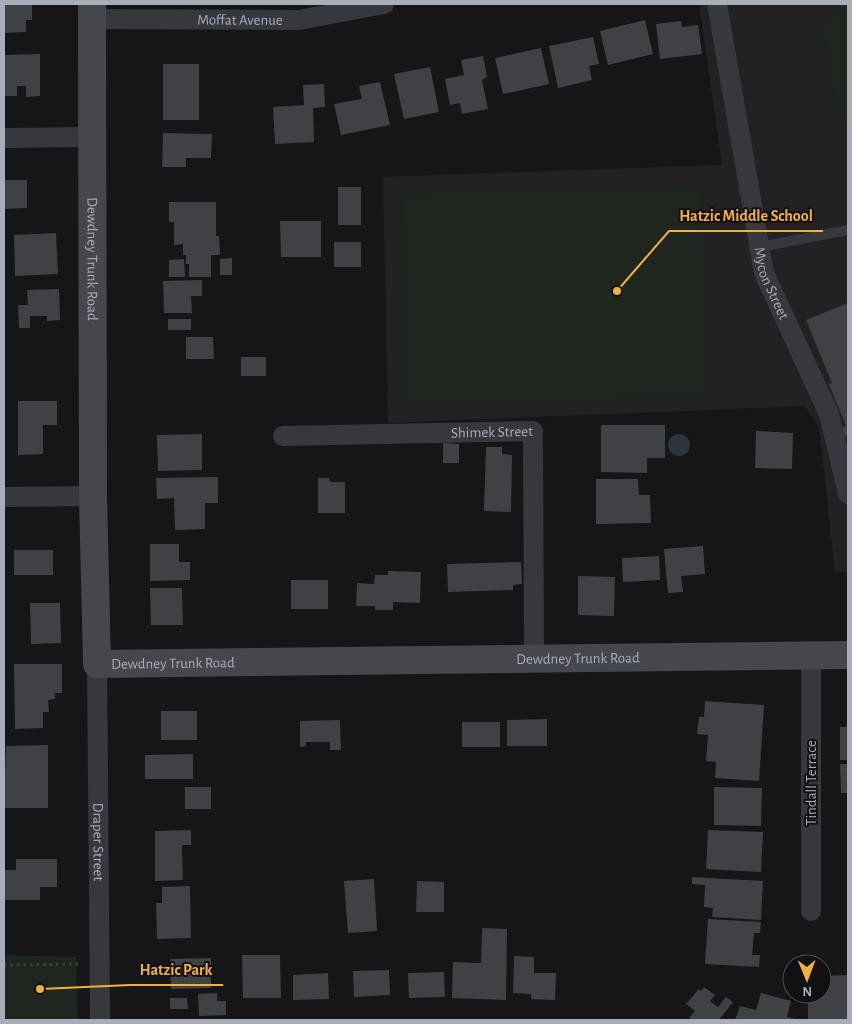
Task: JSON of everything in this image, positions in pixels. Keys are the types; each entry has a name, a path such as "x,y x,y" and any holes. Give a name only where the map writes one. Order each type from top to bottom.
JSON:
{"main road":[{"name":"Dewdney Trunk Road","path":"92,11 93,496 98,664 848,655"}],"street":[{"name":"Moffat Avenue","path":"92,11 300,20 384,4"},
{"name":"Mycon Street","path":"717,4 764,273 828,414 848,494"},
{"path":"4,138 92,137"},
{"name":"Shimek Street","path":"283,436 533,431 534,659"},
{"path":"4,497 93,496"},
{"name":"Tindall Terrace","path":"811,656 811,911"},
{"name":"Draper Street","path":"98,664 100,1020"}],"lane":[{"path":"760,246 848,230"}],"path":[{"path":"4,965 100,964"}],"shaded area":[{"path":"699,4 848,4 848,572 835,572 819,427 804,406 388,423 383,177 722,165"},
{"path":"842,4 848,4 848,122 840,114 825,30"},
{"path":"700,187 706,394 411,404 404,196"},
{"path":"679,434 687,437 690,445 687,453 679,456 671,453 668,445 671,437"},
{"path":"4,955 76,957 78,1020 4,1020"}],"building":[{"path":"4,4 32,4 32,20 26,20 26,32 5,33"},
{"path":"645,20 653,54 608,65 600,31"},
{"path":"681,21 682,27 698,25 702,54 660,59 656,24"},
{"path":"593,37 599,64 589,66 592,80 558,88 549,46"},
{"path":"541,48 549,84 503,94 495,58"},
{"path":"40,54 40,96 26,97 26,86 17,86 17,96 4,96 4,55"},
{"path":"483,56 487,77 482,80 488,109 462,114 460,103 450,105 445,79 464,75 461,60"},
{"path":"163,64 199,64 199,120 163,120"},
{"path":"430,67 439,112 404,119 394,74"},
{"path":"380,82 390,125 341,135 334,104 362,99 359,86"},
{"path":"324,84 325,107 313,108 314,142 275,144 273,107 304,105 303,85"},
{"path":"163,133 212,134 211,158 186,158 186,167 162,167"},
{"path":"4,180 27,180 27,208 4,209"},
{"path":"338,187 361,187 361,225 338,225"},
{"path":"169,202 216,202 216,236 219,236 220,255 211,255 211,277 189,277 189,264 186,264 186,255 183,255 183,244 174,245 174,222 169,222"},
{"path":"280,221 321,221 321,257 281,257"},
{"path":"56,233 58,274 15,276 14,235"},
{"path":"334,242 361,242 361,267 334,267"},
{"path":"232,258 232,275 220,275 220,259"},
{"path":"184,259 185,277 169,277 169,260"},
{"path":"202,280 202,296 191,296 192,313 164,313 163,281"},
{"path":"59,289 60,320 47,321 47,316 30,316 30,328 19,328 18,305 28,305 27,290"},
{"path":"848,303 848,435 842,437 839,429 846,426 829,384 832,383 806,320"},
{"path":"168,319 191,319 191,330 168,330"},
{"path":"186,337 213,337 214,359 186,359"},
{"path":"241,357 266,357 266,376 241,376"},
{"path":"18,401 57,401 57,425 43,425 43,454 18,455"},
{"path":"601,425 665,425 665,458 647,458 647,473 601,472"},
{"path":"756,431 793,433 792,469 755,468"},
{"path":"202,434 202,470 158,471 157,435"},
{"path":"443,443 459,444 459,463 443,463"},
{"path":"486,447 502,447 502,454 512,455 511,512 484,511"},
{"path":"218,477 218,503 205,503 205,529 175,530 174,498 157,499 156,478"},
{"path":"318,478 329,478 330,482 345,482 345,513 318,513"},
{"path":"596,479 638,479 639,495 650,495 651,523 596,524"},
{"path":"150,544 179,544 179,562 190,562 190,580 150,581"},
{"path":"703,546 705,574 681,576 683,592 668,593 664,549"},
{"path":"14,550 53,550 53,575 14,575"},
{"path":"659,556 660,580 623,582 622,558"},
{"path":"521,562 522,584 513,585 513,590 448,592 447,564"},
{"path":"388,571 421,572 420,603 393,602 393,610 375,610 375,606 356,606 357,583 374,584 375,575 388,575"},
{"path":"578,576 615,577 614,616 578,615"},
{"path":"291,580 328,580 328,609 291,609"},
{"path":"150,588 182,588 183,625 151,625"},
{"path":"30,603 60,603 61,643 31,644"},
{"path":"14,664 62,664 62,693 55,693 55,699 48,700 49,712 43,712 43,728 15,729"},
{"path":"705,701 764,705 759,781 715,778 716,762 706,761 708,735 697,734 699,717 704,717"},
{"path":"161,711 197,711 197,740 161,740"},
{"path":"547,719 547,746 507,746 507,720"},
{"path":"340,720 341,750 330,750 330,742 306,742 306,746 300,747 300,721"},
{"path":"462,722 500,722 500,747 462,747"},
{"path":"840,727 848,727 848,760 840,760"},
{"path":"48,745 48,808 4,808 6,746"},
{"path":"193,754 193,779 145,779 145,755"},
{"path":"840,764 848,764 848,793 841,793"},
{"path":"185,787 211,787 211,809 185,809"},
{"path":"714,787 762,788 761,826 714,825"},
{"path":"191,830 191,845 182,845 183,880 155,881 155,831"},
{"path":"708,830 763,832 761,872 706,869"},
{"path":"16,859 57,859 57,887 40,887 40,900 4,900 4,870 16,870"},
{"path":"692,877 763,881 761,920 712,917 713,908 704,907 705,885 692,884"},
{"path":"374,879 377,931 348,933 344,881"},
{"path":"417,881 444,882 444,912 416,912"},
{"path":"190,886 191,938 157,939 156,903 162,903 162,887"},
{"path":"708,919 761,922 760,933 754,933 752,955 760,955 759,967 705,964"},
{"path":"482,928 507,929 506,1000 452,998 453,962 481,963"},
{"path":"242,955 280,955 281,998 243,998"},
{"path":"514,956 534,957 534,973 556,973 555,1000 531,999 531,994 513,993"},
{"path":"211,958 211,988 171,989 170,959"},
{"path":"389,970 390,995 354,997 353,971"},
{"path":"444,972 445,997 409,998 408,973"},
{"path":"328,973 329,999 293,1000 293,975"},
{"path":"848,975 848,1020 808,1020 808,1004 832,1004 832,976"},
{"path":"704,987 715,995 710,1001 718,1007 726,997 733,1002 719,1020 691,1020 689,1018 695,1011 686,1004 699,989 701,991"},
{"path":"217,993 217,1001 226,1001 226,1015 199,1016 198,994"},
{"path":"761,993 782,999 782,1004 790,1004 787,1017 798,1020 735,1020 740,1006 756,1010"},
{"path":"170,998 187,998 188,1009 170,1009"}],"place":[{"name":"Hatzic Middle School","path":"617,291"},
{"name":"Hatzic Park","path":"40,989"}]}
